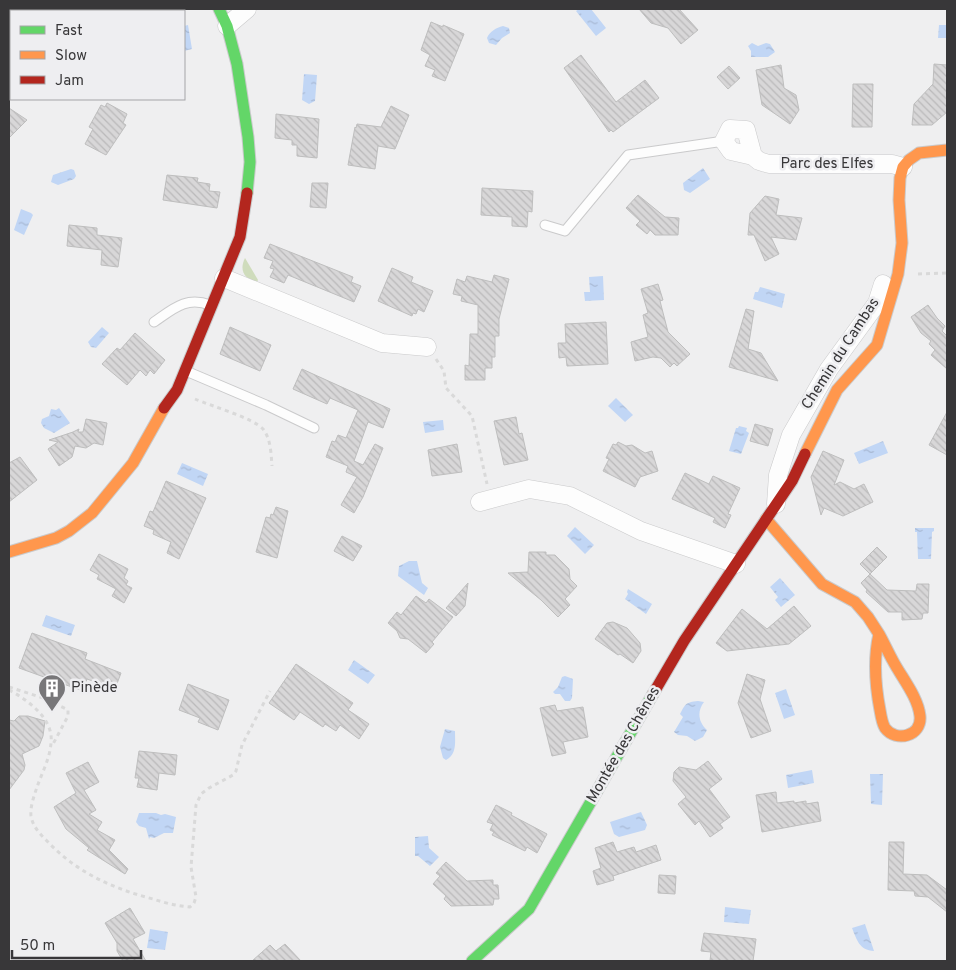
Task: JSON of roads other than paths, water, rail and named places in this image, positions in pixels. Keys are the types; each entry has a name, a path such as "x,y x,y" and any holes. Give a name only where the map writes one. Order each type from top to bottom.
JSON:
{"street":[{"path":"9,552 56,538 69,531 92,513 133,463 159,416 177,390 240,237 246,204 250,162 248,137 237,64 227,26 219,9"},
{"path":"227,26 247,9"},
{"path":"724,141 730,129 746,130 753,156"},
{"name":"Parc des Elfes","path":"724,141 732,151 753,156 759,161 769,164 892,164 903,167"},
{"path":"903,167 909,160 920,154 947,150"},
{"name":"Chemin du Cambas","path":"770,512 792,481 837,390 877,345 898,274 902,242 899,200 900,178 903,167"},
{"name":"Chemin du Cambas","path":"770,512 778,475 791,435 829,370 877,303 888,272 894,217 899,200"},
{"path":"224,278 382,343 427,347"},
{"path":"480,502 529,490 570,496 641,531 736,564"},
{"path":"770,512 822,584 844,594 873,622 910,690 920,717 916,731 907,736 900,737 892,734 885,728 881,715 876,696 873,664 879,634"},
{"name":"Montée des Chênes","path":"472,961 529,909 684,641 770,512"}],"lane":[{"path":"545,225 565,231 628,155 724,141"},
{"path":"154,322 181,304 190,301 200,301 213,306"},
{"path":"185,371 266,405 314,428"}],"water":[{"path":"579,9 591,9 606,28 596,36 576,11"},
{"path":"188,25 192,49 185,51 185,26"},
{"path":"939,25 947,25 947,38 938,38"},
{"path":"503,26 509,28 510,33 496,45 489,43 487,38 490,33"},
{"path":"752,43 758,46 766,43 770,44 775,52 768,57 751,57 751,51 748,46"},
{"path":"304,74 317,75 315,101 309,104 302,100"},
{"path":"703,168 710,179 690,193 684,190 683,183"},
{"path":"71,169 74,170 76,176 74,179 58,185 51,182 53,175"},
{"path":"21,209 33,215 24,235 14,230"},
{"path":"603,276 604,300 585,301 584,292 590,292 589,277"},
{"path":"760,287 785,294 782,308 753,299 755,292 758,292"},
{"path":"102,327 109,333 96,348 91,347 88,342"},
{"path":"616,398 633,415 625,422 608,406"},
{"path":"59,408 70,423 54,433 44,428 41,423 42,419 49,416 51,409 56,410"},
{"path":"443,420 444,430 425,433 423,422"},
{"path":"739,426 747,428 746,431 749,433 741,454 729,451 736,428"},
{"path":"883,441 888,453 859,464 854,453"},
{"path":"182,463 208,474 203,486 177,474"},
{"path":"575,527 594,545 585,554 567,536"},
{"path":"915,528 934,528 932,532 931,559 918,559 917,532 915,532"},
{"path":"409,561 417,561 422,583 428,588 424,595 398,576 399,566"},
{"path":"780,578 795,595 781,607 775,600 778,597 770,587"},
{"path":"628,589 652,604 646,614 625,599"},
{"path":"46,615 75,625 71,636 42,626"},
{"path":"354,660 375,675 368,684 348,670"},
{"path":"565,676 573,679 572,698 570,701 565,701 560,694 553,692 558,687 562,677"},
{"path":"786,689 795,715 784,719 775,693"},
{"path":"690,702 704,702 700,709 700,716 702,724 707,730 703,737 695,741 674,732 683,717 680,714 684,706"},
{"path":"445,729 455,731 454,751 446,760 443,758 440,747"},
{"path":"812,770 814,783 788,788 786,775"},
{"path":"870,774 883,774 882,805 871,804"},
{"path":"641,812 647,825 645,830 619,837 614,834 610,822"},
{"path":"139,813 156,813 176,817 173,833 164,833 149,839 146,828 139,826 136,822"},
{"path":"428,836 429,848 439,857 430,866 418,856 415,856 415,837"},
{"path":"725,907 751,910 749,924 724,922"},
{"path":"865,924 874,951 865,949 862,946 852,928"},
{"path":"150,929 168,932 165,950 147,948"}],"place":[{"name":"Pinède","path":"52,712"}]}
